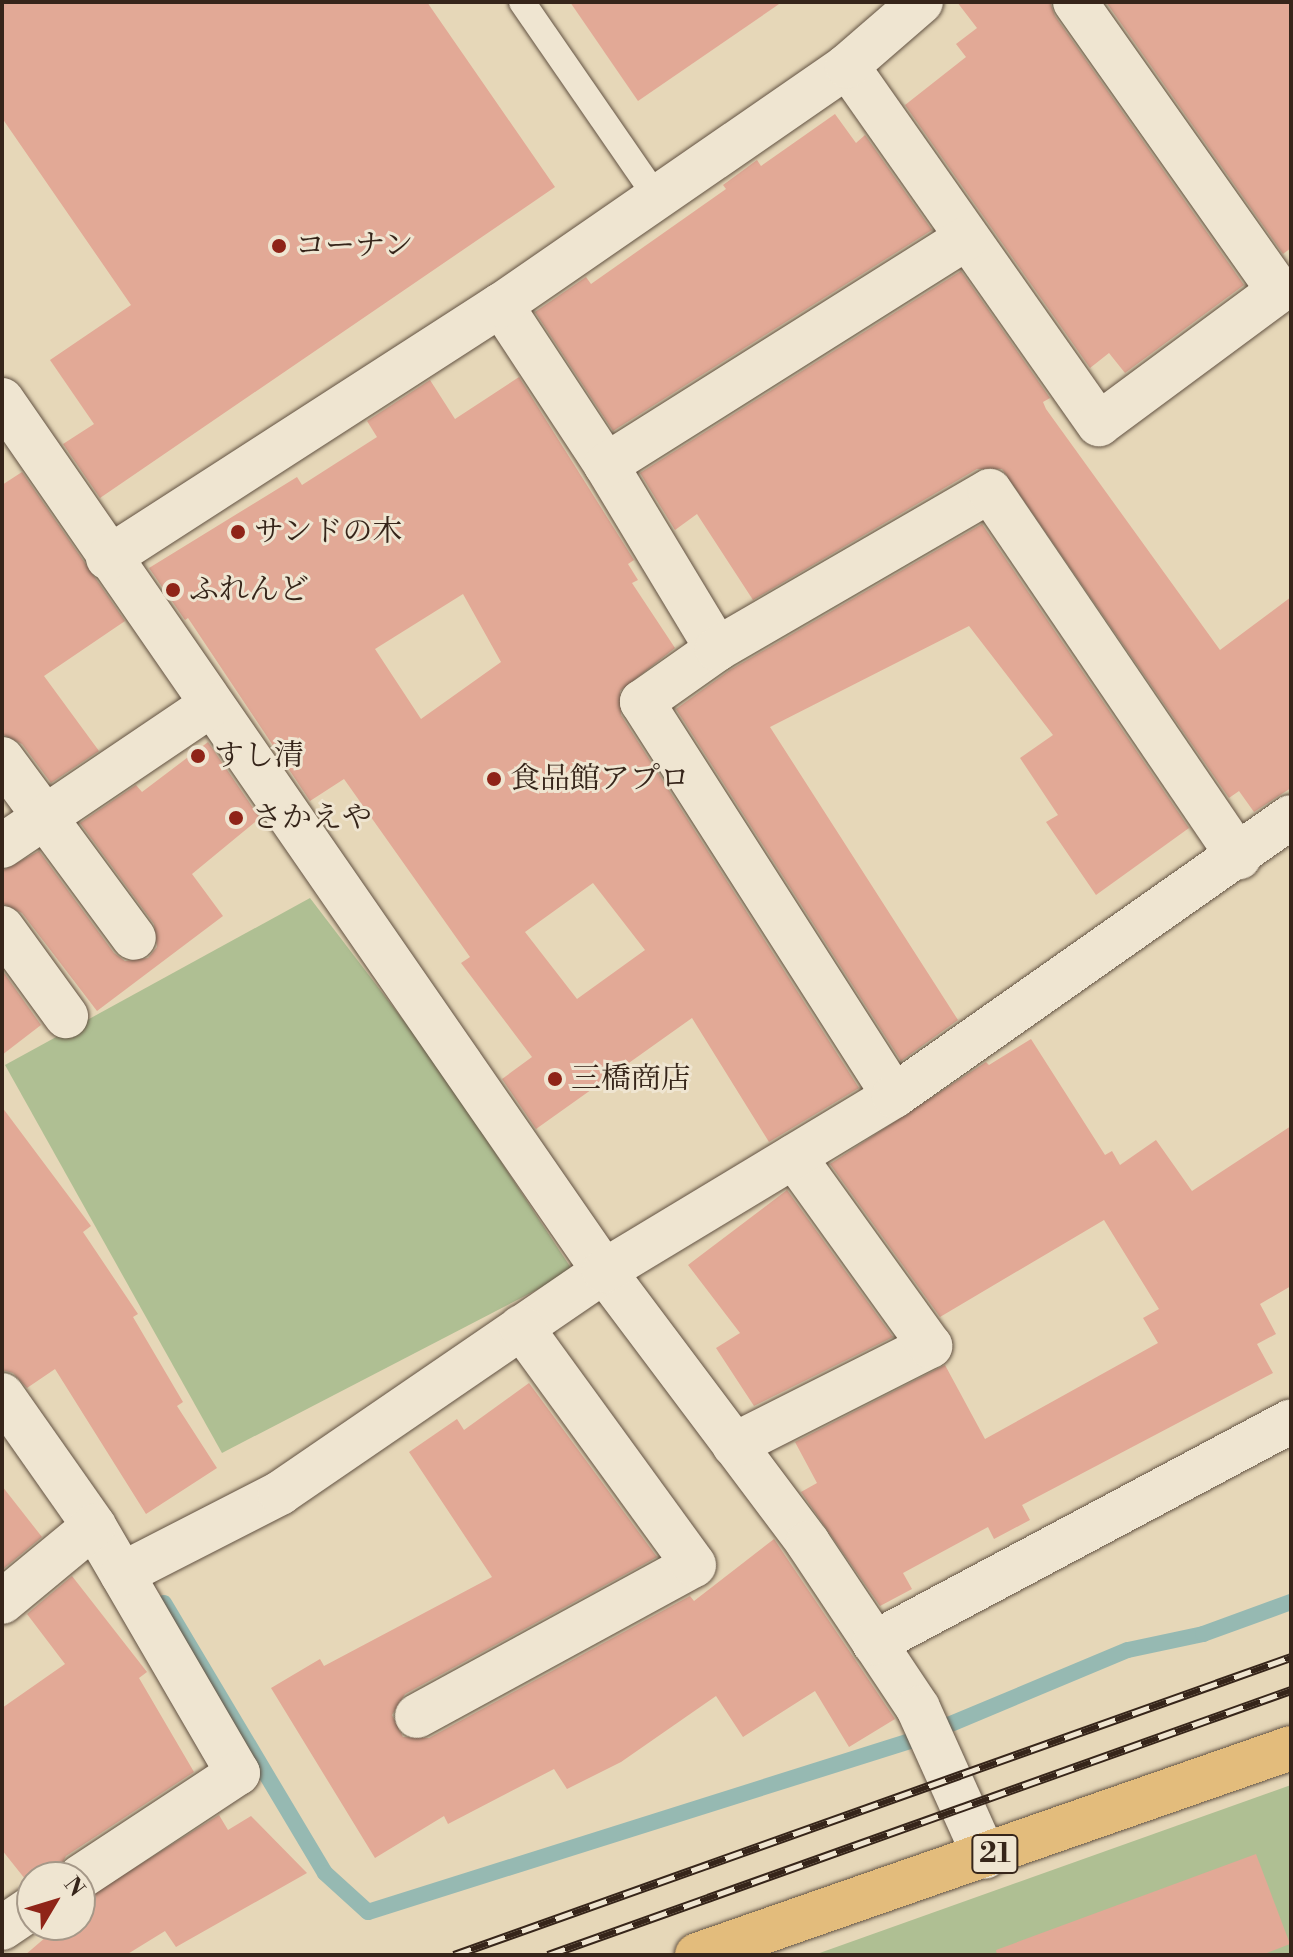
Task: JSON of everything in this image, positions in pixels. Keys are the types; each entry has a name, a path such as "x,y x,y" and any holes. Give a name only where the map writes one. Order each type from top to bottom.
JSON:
{"main road":[{"name":"21","path":"697,1955 1291,1748"}],"street":[{"path":"108,558 501,305 847,66 921,2"},
{"path":"847,66 965,239 1099,424 1279,291 1075,2"},
{"path":"606,465 965,239"},
{"path":"501,305 606,465 717,649"},
{"path":"2,400 17,455 108,558 604,1271 734,1445 918,1708 985,1857"},
{"path":"894,1096 642,702 717,649 990,491 1239,857"},
{"path":"2,846 211,705"},
{"path":"2,759 134,938"},
{"path":"122,1574 280,1493 604,1271 894,1096 1239,857 1291,817"},
{"path":"2,928 66,1016"},
{"path":"734,1445 930,1346 794,1157"},
{"path":"417,1716 694,1565 521,1327"},
{"path":"2,1395 94,1526 238,1773 96,1866"},
{"path":"874,1643 1291,1421"},
{"path":"2,1602 94,1526"}],"lane":[{"path":"522,2 657,198"}],"green space":[{"path":"310,898 436,1063 573,1271 222,1453 5,1065"},
{"path":"1291,1785 1291,1955 814,1955"}],"building":[{"name":"コーナン","path":"2,2 427,2 555,187 100,498 63,444 94,424 50,360 131,305 2,118"},
{"path":"570,2 782,2 638,101"},
{"path":"957,2 1050,2 1055,16 1244,285 1125,373 1109,353 1090,368 905,105 966,57 956,44 977,28"},
{"path":"1106,2 1291,2 1291,248 1283,254"},
{"path":"835,114 856,143 865,135 932,230 613,431 535,312 586,277 591,284 726,189 723,185 757,160 761,166"},
{"path":"961,271 1050,398 1043,402 1046,409 1220,650 1291,597 1291,788 1254,812 1239,791 1229,798 1002,469 977,469 753,600 697,514 675,530 640,473"},
{"path":"519,377 634,560 628,564 638,580 632,583 675,648 620,691 621,715 859,1088 769,1142 692,1018 536,1129 502,1079 532,1057 461,963 470,957 344,779 310,801 188,618 185,620 149,568 297,477 302,485 377,437 367,421 430,380 455,419","holes":["463,594 501,662 421,719 375,649","593,883 645,950 577,999 525,932"]},
{"path":"22,472 125,621 44,676 99,751 51,783 22,744 2,734 2,485"},
{"path":"982,524 1189,828 1096,895 1046,822 1058,815 1020,758 1053,735 969,626 770,727 958,1020 901,1061 676,709 730,670"},
{"path":"208,742 260,818 192,874 223,916 97,1011 22,913 2,903 2,871 39,851 114,953 125,961 148,958 157,947 154,924 80,823 136,785 142,792"},
{"path":"2,970 41,1025 2,1055"},
{"path":"1031,1039 1105,1155 1112,1151 1120,1165 1156,1140 1192,1191 1291,1126 1291,1286 1260,1304 1276,1334 1257,1344 1273,1373 1022,1505 1030,1520 994,1539 988,1527 903,1573 912,1589 880,1606 801,1492 817,1483 795,1442 945,1365 985,1439 1158,1343 1143,1318 1159,1309 1104,1220 940,1317 830,1164 986,1062 989,1065"},
{"path":"2,1107 91,1226 83,1232 138,1314 133,1317 183,1402 177,1406 217,1468 146,1514 55,1369 27,1388 13,1373 2,1370"},
{"path":"787,1190 893,1337 754,1406 716,1348 740,1333 688,1265"},
{"path":"529,1383 657,1557 405,1694 392,1715 403,1737 429,1738 690,1596 694,1601 774,1539 895,1719 849,1747 815,1691 743,1737 716,1696 621,1762 567,1789 554,1769 448,1824 444,1816 375,1858 271,1688 320,1659 324,1666 492,1577 409,1452 457,1419 464,1430"},
{"path":"2,1486 42,1537 2,1570"},
{"path":"72,1576 147,1672 139,1678 194,1772 66,1856 63,1861 16,1861 16,1868 2,1850 2,1708 65,1664 27,1614"},
{"path":"219,1815 228,1830 251,1816 307,1873 176,1947 165,1931 126,1955 25,1955 41,1941 96,1941 96,1892"},
{"path":"1256,1854 1290,1944 1262,1955 997,1955 996,1950"}],"waterway":[{"path":"164,1603 325,1873 368,1912 910,1741 1128,1650 1203,1634 1291,1602"}],"railway":[{"path":"454,1955 1291,1657"},
{"path":"548,1955 1291,1690"}],"place":[{"name":"コーナン","path":"279,246"},
{"name":"サンドの木","path":"238,532"},
{"name":"ふれんど","path":"173,590"},
{"name":"すし清","path":"198,756"},
{"name":"食品館アプロ","path":"494,779"},
{"name":"さかえや","path":"236,818"},
{"name":"三橋商店","path":"555,1079"}]}
